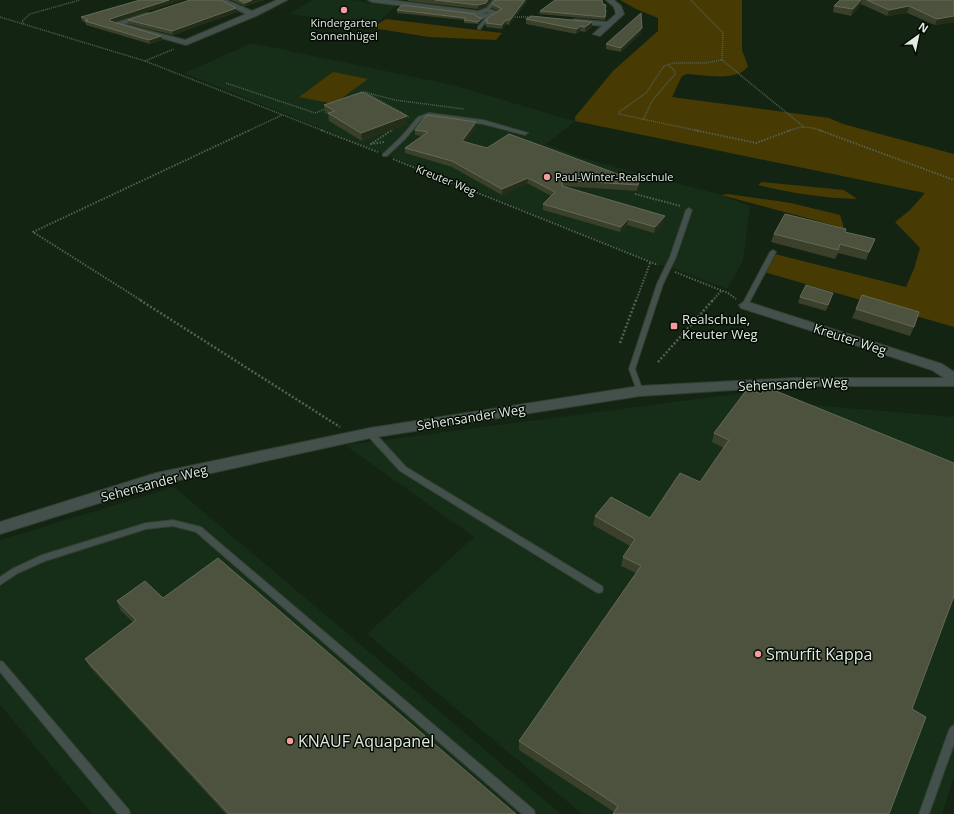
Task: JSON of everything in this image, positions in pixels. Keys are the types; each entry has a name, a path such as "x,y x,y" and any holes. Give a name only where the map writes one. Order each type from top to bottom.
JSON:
{"street":[{"path":"221,0 253,14"},
{"path":"152,13 116,24 186,43 283,0"},
{"path":"372,0 478,13 480,16 490,14"},
{"path":"597,34 620,14 617,6 610,0"},
{"path":"570,20 609,24"},
{"path":"385,155 404,138 420,118 429,115 483,122 525,133"},
{"name":"Kreuter Weg","path":"745,305 937,367 954,378"},
{"name":"Sehensander Weg","path":"0,528 156,480 370,433 640,391 794,382 954,382"}],"lane":[{"path":"479,28 490,14 496,0"},
{"path":"640,391 632,369 666,269 673,257 689,210"},
{"path":"745,305 772,252"},
{"path":"370,433 403,469 600,589"},
{"path":"0,582 15,571 42,558 146,526 173,523 198,529 530,814"},
{"path":"0,665 125,814"},
{"path":"924,814 954,730"}],"path":[{"path":"24,24 22,21 30,14 80,0"},
{"path":"691,0 723,33 722,60"},
{"path":"490,14 530,17"},
{"name":"Kreuter Weg","path":"0,17 145,61 722,290 745,305"},
{"path":"145,61 186,43"},
{"path":"722,60 712,62 668,64 664,66 646,93 619,112 622,116 756,143 798,127 824,131 954,180"},
{"path":"722,60 804,127"},
{"path":"643,120 644,113 653,98 667,85 675,74 674,70 668,64"},
{"path":"226,83 315,113 329,108"},
{"path":"360,95 364,92 410,117 404,121"},
{"path":"283,115 33,232 356,436"},
{"path":"398,125 371,144 398,137 404,138"},
{"path":"635,194 689,210"},
{"path":"620,343 650,262"},
{"path":"658,362 722,290"}],"shaded area":[{"name":"Kindergarten Sonnenhügel","path":"313,0 351,0 396,6 375,25 289,14"},
{"path":"620,0 742,0 742,50 748,66 743,71 729,76 687,74 682,76 672,97 829,118 843,124 954,154 954,327 764,272 775,254 906,287 914,269 920,248 895,222 910,210 925,193 575,121 575,117 613,71 658,31 658,18 636,9"},
{"path":"386,19 502,33 496,40 429,37 372,28"},
{"name":"Paul-Winter-Realschule","path":"252,43 452,85 575,121 546,144 583,158 721,195 750,206 743,261 727,289 658,264 184,73"},
{"path":"333,72 368,79 334,104 299,97"},
{"path":"762,182 844,190 857,199 808,195 758,185"},
{"path":"728,194 791,203 840,215 844,228 721,195"},
{"name":"Smurfit Kappa","path":"743,393 766,394 801,404 954,417 954,777 942,814 582,814 367,634 474,537 345,445"},
{"path":"174,487 561,814 92,814 0,705 0,540"}],"building":[{"path":"140,0 169,0 110,19 110,21 161,36 149,40 85,21 88,20 81,17"},
{"path":"190,0 221,0 236,8 172,31 128,20"},
{"path":"239,0 252,0 245,3"},
{"path":"435,0 488,0 486,3 478,5"},
{"path":"496,0 525,0 510,20 506,20 502,25 486,23 488,21 485,21 490,16 502,9 492,4"},
{"path":"555,0 602,0 603,4 606,5 605,17 540,11"},
{"path":"840,0 861,0 853,9 834,6"},
{"path":"867,0 952,0 954,1 954,16 937,19 909,6 889,10"},
{"path":"402,5 475,14 477,17 482,18 478,22 464,20 466,18 397,10"},
{"path":"641,13 642,28 621,48 606,44"},
{"path":"531,16 592,22 585,27 581,26 577,29 526,19"},
{"path":"362,92 407,116 361,133 328,113 335,111 324,105"},
{"path":"427,115 476,122 462,141 487,148 509,134 639,182 638,185 563,180 562,186 665,216 655,227 628,219 621,227 543,204 555,192 528,178 502,189 452,161 405,148 428,132 415,130"},
{"path":"785,214 846,229 845,232 875,239 869,252 840,244 838,250 774,234"},
{"path":"806,285 833,293 828,305 800,297"},
{"path":"862,295 919,312 914,327 856,309"},
{"name":"Smurfit Kappa","path":"766,387 954,463 954,596 912,709 926,717 889,814 613,814 618,806 519,741 641,566 623,557 635,539 595,516 611,497 650,518 680,473 700,482 729,440 714,433 748,388 761,394"},
{"name":"KNAUF Aquapanel","path":"218,558 516,814 229,814 85,659 136,620 117,601 145,581 163,598"}],"place":[{"name":"Kindergarten Sonnenhügel","path":"344,10"},
{"name":"Paul-Winter-Realschule","path":"547,177"},
{"name":"Realschule, Kreuter Weg","path":"674,326"},
{"name":"Smurfit Kappa","path":"758,654"},
{"name":"KNAUF Aquapanel","path":"290,741"}]}
